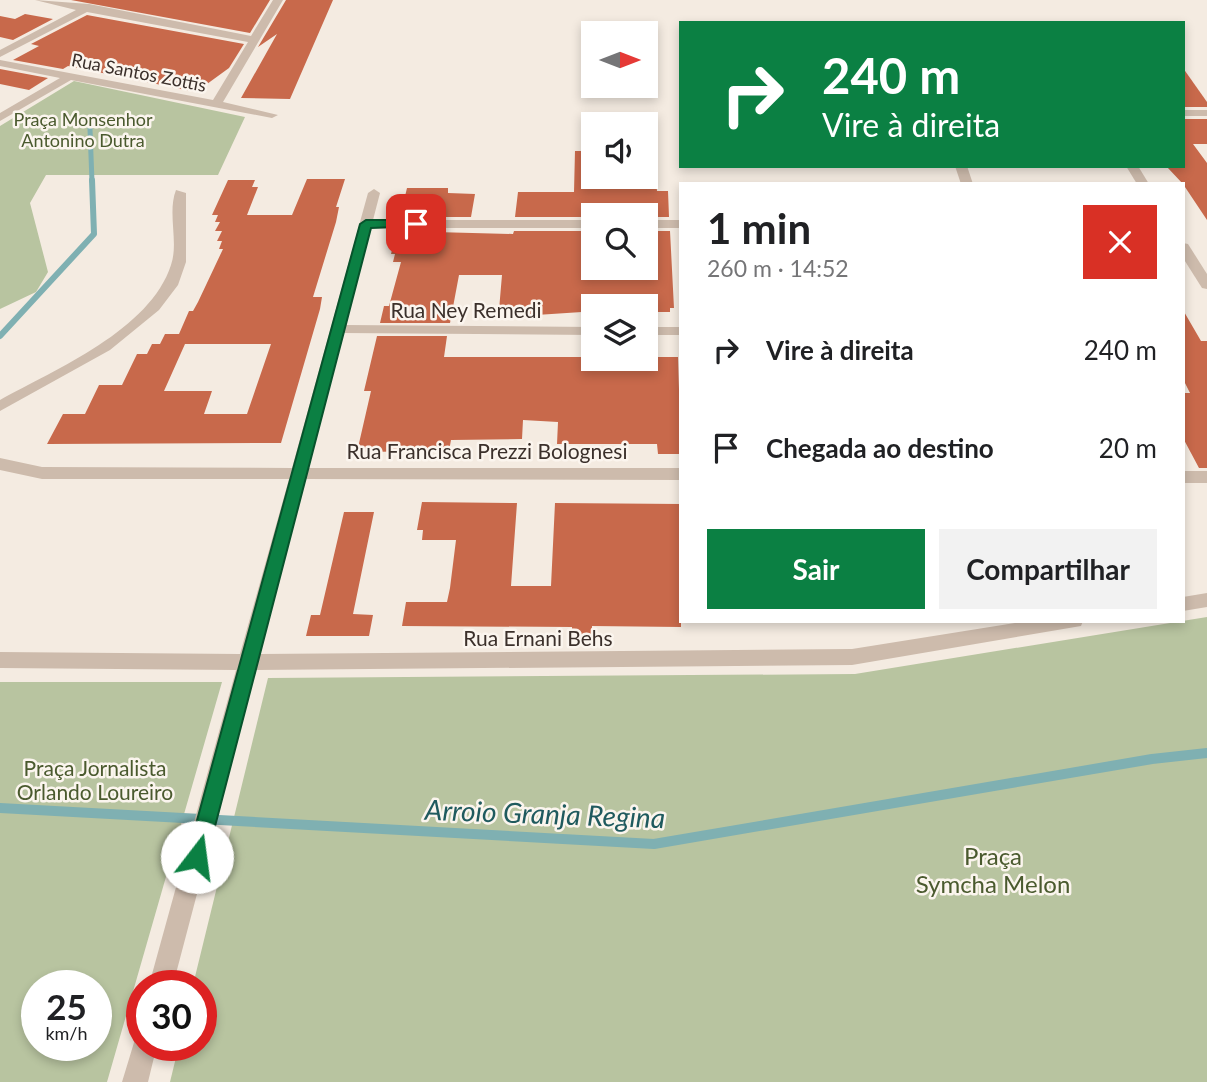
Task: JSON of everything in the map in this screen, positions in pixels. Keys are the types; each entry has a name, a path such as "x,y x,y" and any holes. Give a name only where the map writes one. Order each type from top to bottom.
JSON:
{"street":[{"path":"40,0 254,40"},
{"path":"0,54 102,0"},
{"path":"216,105 278,0"},
{"name":"Rua Santos Zottis","path":"0,63 272,115"},
{"path":"0,118 70,76"},
{"path":"1185,113 1207,113"},
{"path":"0,406 114,343 162,298 179,265 180,193"},
{"path":"166,970 374,193"},
{"path":"366,224 581,224"},
{"path":"658,224 679,224"},
{"path":"1185,250 1207,285"},
{"name":"Rua Ney Remedi","path":"338,329 581,331"},
{"path":"658,331 679,331"},
{"name":"Rua Francisca Prezzi Bolognesi","path":"0,464 42,472 679,474"},
{"path":"1185,477 1207,477"},
{"path":"1185,604 1207,600"},
{"name":"Rua Ernani Behs","path":"0,660 249,662 852,657 1062,623"},
{"path":"135,1082 141,1061"}],"green space":[{"name":"Praça Monsenhor Antonino Dutra","path":"74,81 245,117 218,175 46,175 30,203 48,272 36,292 0,309 0,126"},
{"name":"Praça Symcha Melon","path":"1207,617 1207,1082 170,1082 175,1061 217,1061 217,970 197,970 268,678 855,674 1170,623 1185,623 1185,621"},
{"name":"Praça Jornalista Orlando Loureiro","path":"0,682 222,682 139,970 126,970 126,1016 107,1082 0,1082"}],"building":[{"path":"71,0 270,0 250,33"},
{"path":"286,0 333,0 290,99 241,98 277,34 258,47"},
{"path":"25,14 53,19 13,40 0,37 0,16 15,19"},
{"path":"87,15 244,44 229,68 196,92 68,66 63,69 13,60 39,46 31,44"},
{"path":"0,69 48,78 29,90 0,84"},
{"path":"1185,71 1207,102 1207,107 1185,107"},
{"path":"1185,119 1207,119 1207,144 1193,144 1207,163 1207,220 1185,187 1185,182 1181,182 1168,168 1185,168"},
{"path":"575,151 581,151 581,189 668,191 669,217 658,217 658,203 581,203 581,217 515,217 518,192 574,192"},
{"path":"307,179 345,179 336,207 339,207 336,222 313,297 322,297 320,309 281,443 47,444 63,414 85,414 99,385 122,385 137,354 147,354 152,344 160,344 165,334 179,334 189,311 193,311 198,302 223,249 219,249 222,241 217,241 222,231 215,231 220,222 215,222 218,215 212,215 228,180 255,180 252,187 258,187 247,215 292,215","holes":["185,344 271,344 247,414 204,414 212,391 164,391"]},
{"path":"407,188 448,188 448,193 475,194 471,217 400,217"},
{"path":"397,231 513,234 514,231 581,231 581,280 658,280 658,231 670,231 674,308 670,308 670,312 658,312 658,294 581,294 581,312 521,316 521,310 499,310 502,275 459,275 450,323 380,323 384,306 389,306 401,262 393,262 395,254 391,254"},
{"path":"1185,313 1201,341 1207,341 1207,468 1199,468 1185,442 1185,393 1190,393 1185,383"},
{"path":"377,336 447,336 444,357 581,357 581,371 658,371 658,357 678,357 679,454 658,454 657,444 557,444 558,422 523,420 522,439 451,440 449,451 357,452 371,391 364,391"},
{"path":"422,502 517,503 511,586 551,586 555,503 679,504 681,627 592,626 592,638 572,638 572,627 402,626 406,602 447,602 450,588 456,540 422,540 423,530 417,530"},
{"path":"344,512 374,512 353,614 373,615 369,636 306,636 311,615 320,615"}],"waterway":[{"path":"90,129 92,182"},
{"path":"0,336 94,234 92,180"},
{"name":"Arroio Granja Regina","path":"0,808 654,844 1152,759 1207,753"}],"route":[{"path":"197,857 366,224 416,224"}]}
